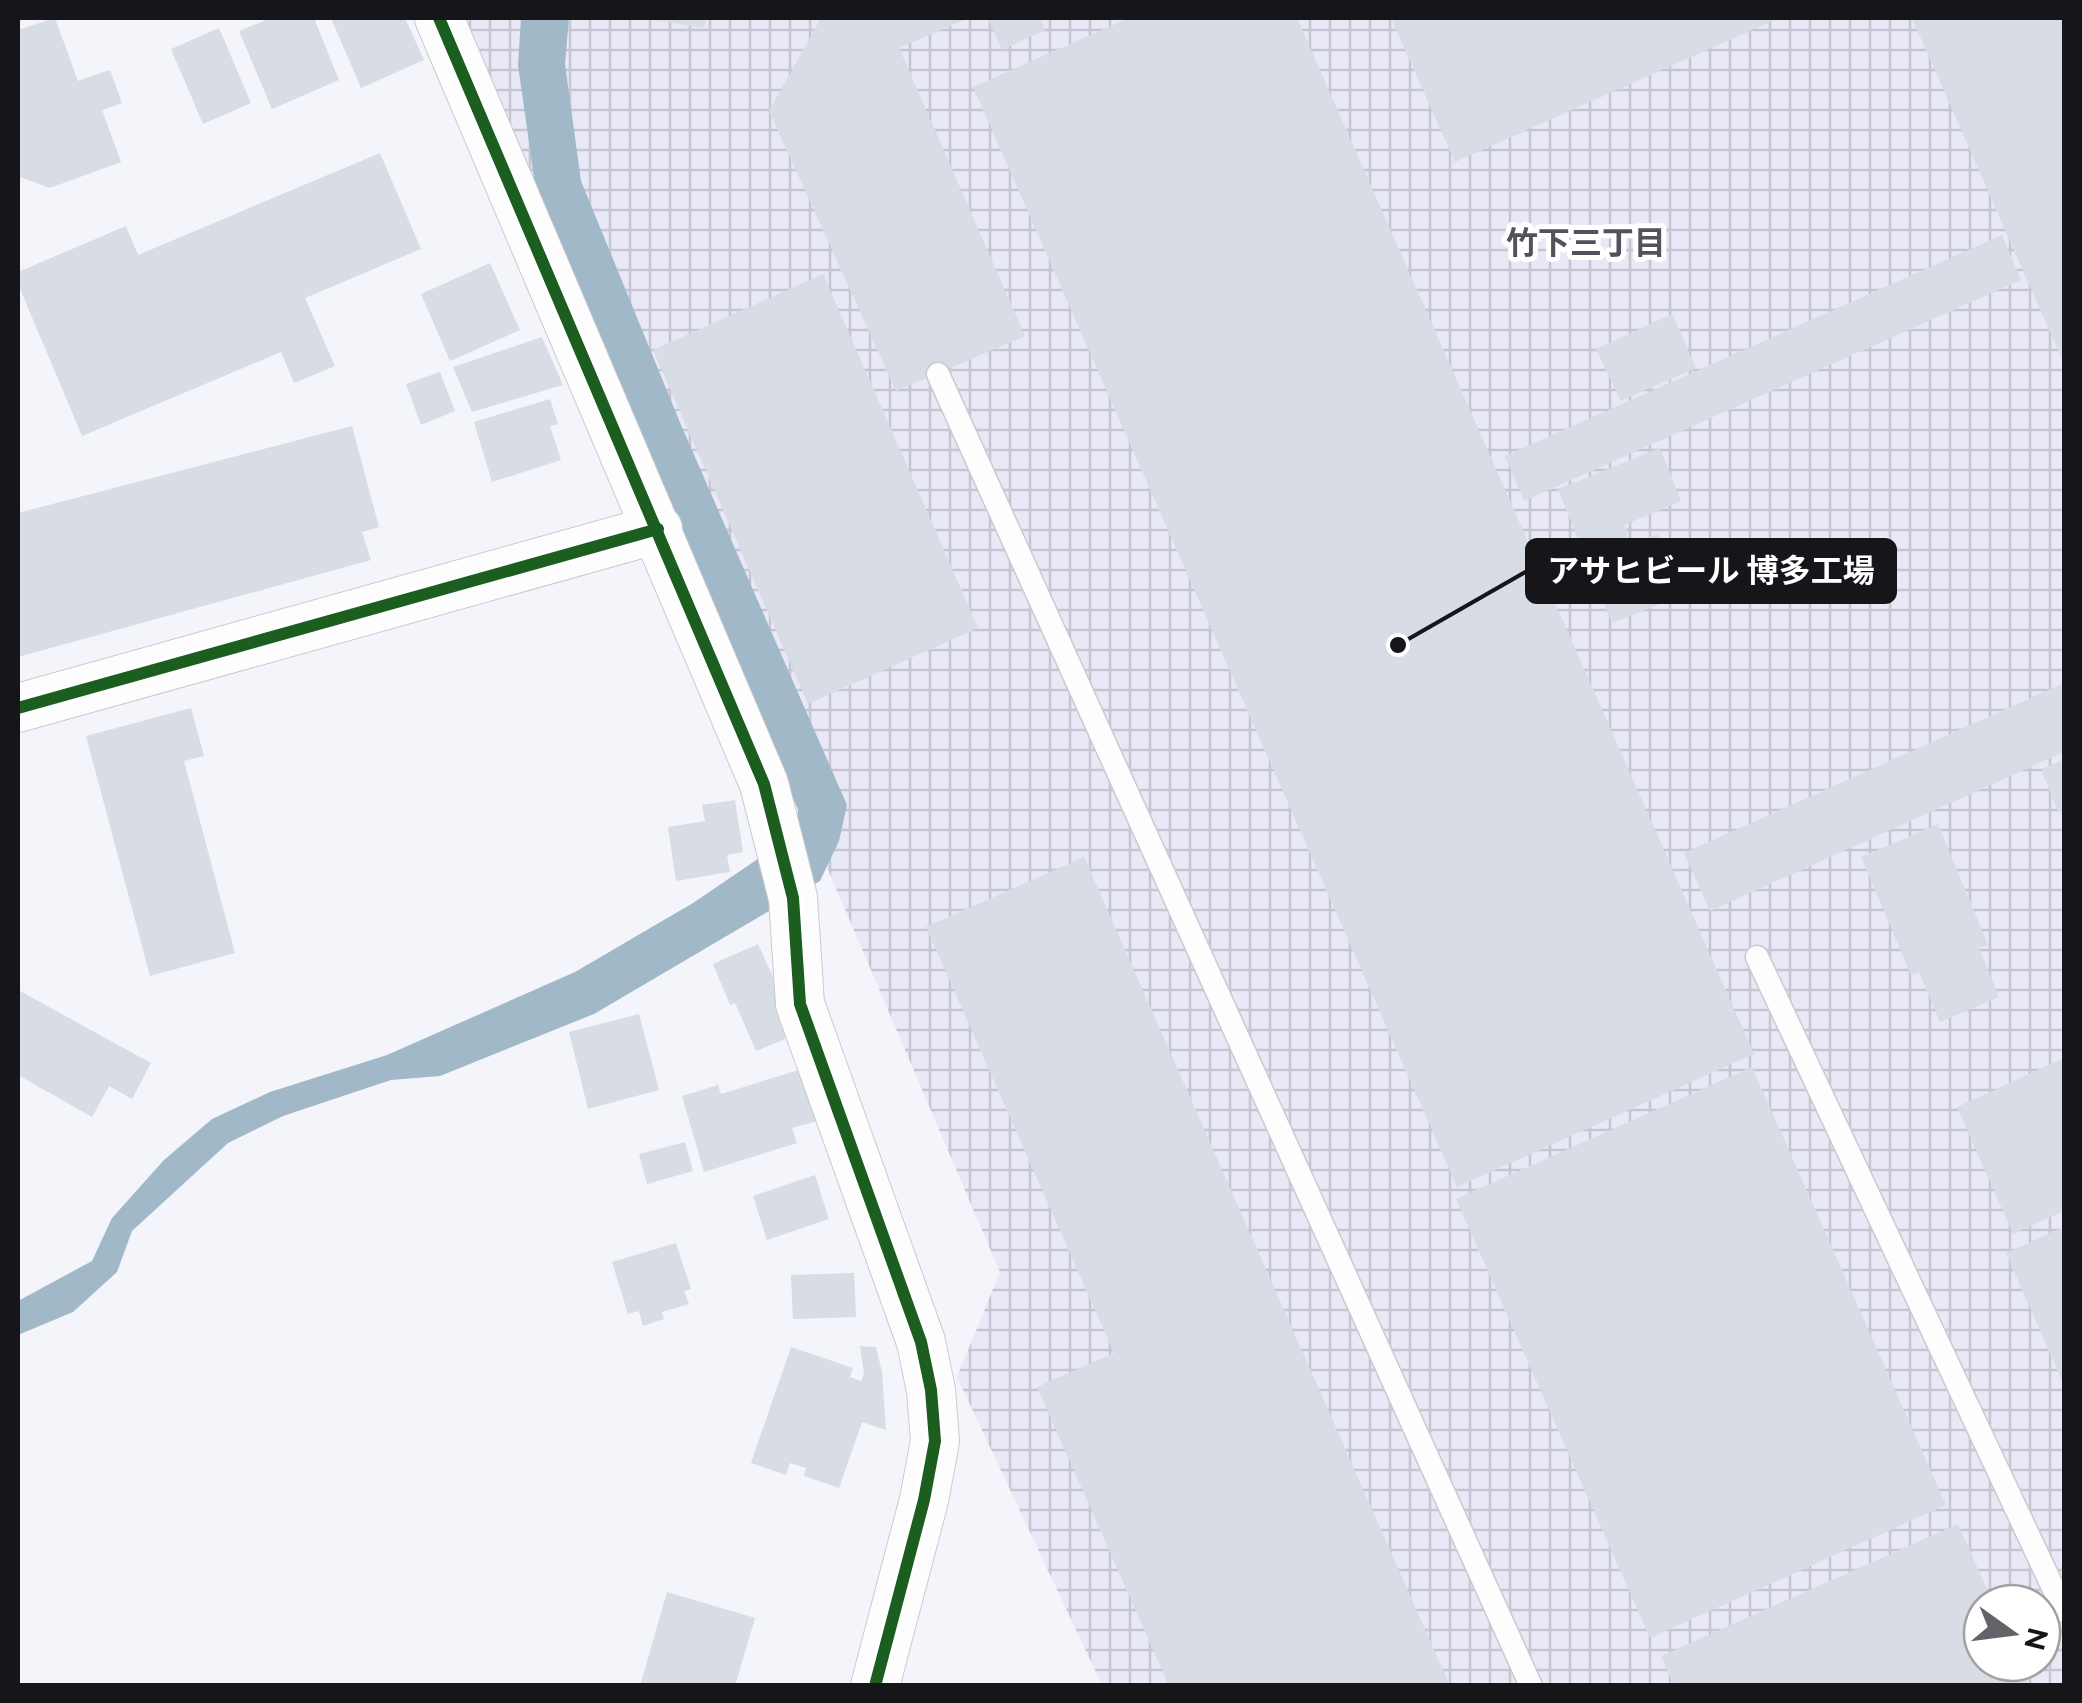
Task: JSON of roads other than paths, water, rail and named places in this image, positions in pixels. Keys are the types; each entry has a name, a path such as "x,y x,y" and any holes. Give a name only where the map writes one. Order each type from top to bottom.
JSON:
{"street":[{"path":"439,18 764,784 793,898 800,1004 922,1342 931,1390 934,1441 924,1500 875,1686"},
{"path":"18,708 658,529"}],"lane":[{"path":"938,374 1531,1686"},
{"path":"1758,957 2064,1611"}],"water":[{"path":"521,18 569,18 565,64 581,181 681,425 847,805 839,841 820,881 594,1014 440,1076 391,1080 283,1116 228,1143 132,1231 117,1272 73,1312 18,1335 18,1301 92,1261 112,1218 164,1160 212,1119 270,1092 387,1055 575,972 693,903 765,854 796,825 798,810 536,192 518,65"}],"place":[{"name":"アサヒビール 博多工場","path":"1398,645"}],"district":[{"name":"竹下三丁目","path":"1586,242"}]}
